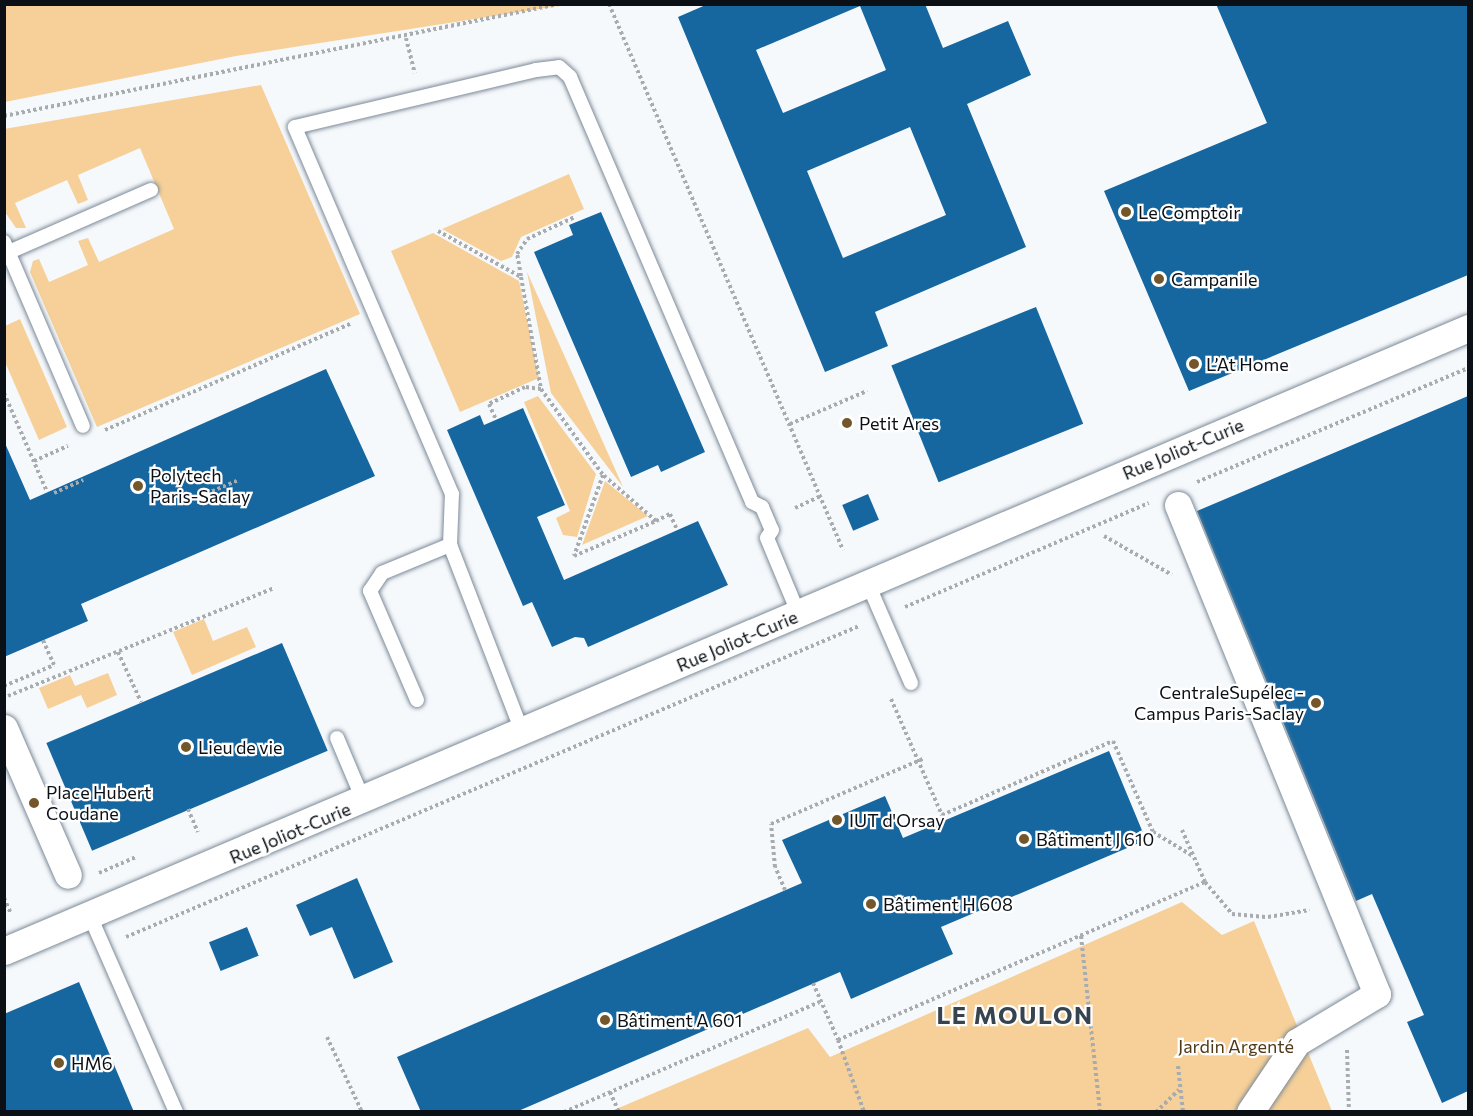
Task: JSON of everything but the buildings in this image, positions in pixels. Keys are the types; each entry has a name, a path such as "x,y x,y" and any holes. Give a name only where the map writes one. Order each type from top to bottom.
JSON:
{"street":[{"name":"Rue Joliot-Curie","path":"4,951 364,802 1468,328"},
{"path":"1166,502 1217,601 1377,994 1297,1042 1250,1112"},
{"path":"4,728 68,875"}],"lane":[{"path":"523,734 450,545 452,494 295,127 423,100 536,70 559,68 570,77 752,502 762,507 772,530 767,538 799,615"},
{"path":"83,426 7,247 151,190"},
{"path":"417,700 370,591 382,573 450,545"},
{"path":"868,584 911,683"},
{"path":"337,738 364,802"},
{"path":"90,915 176,1112"}],"path":[{"path":"4,116 406,38 558,4"},
{"path":"609,4 843,550"},
{"path":"406,38 423,100"},
{"path":"575,217 527,239 517,254 542,389 603,475 656,521"},
{"path":"438,231 521,277"},
{"path":"100,432 374,314"},
{"path":"1194,483 1468,368"},
{"path":"496,420 489,404 525,387 542,389"},
{"path":"790,424 867,391"},
{"path":"4,393 47,492"},
{"path":"34,461 78,442"},
{"path":"603,475 574,556 670,514 677,530"},
{"path":"54,492 83,480"},
{"path":"201,496 237,481"},
{"path":"795,508 821,496"},
{"path":"103,947 882,616 1166,502"},
{"path":"1104,536 1217,601"},
{"path":"4,697 274,588"},
{"path":"4,686 54,665 43,640"},
{"path":"118,652 141,702"},
{"path":"887,689 921,760 942,815 1112,740 1153,832 1193,856"},
{"path":"784,890 775,867 771,824 921,760"},
{"path":"188,809 198,832"},
{"path":"1182,830 1205,882 1232,914 1268,917 1342,904"},
{"path":"838,1040 1205,882"},
{"path":"4,898 14,920"},
{"path":"1081,936 1100,1112"},
{"path":"813,983 819,1002 838,1040 864,1112"},
{"path":"564,1112 819,1002"},
{"path":"327,1037 362,1112"},
{"path":"1349,1112 1346,1051 1352,1042"},
{"path":"1178,1066 1182,1112"},
{"path":"1156,1112 1179,1090"},
{"path":"610,1092 619,1112"}],"green space":[{"path":"5,4 564,5 236,56 5,102"},
{"path":"261,85 360,314 97,427 30,272 33,261 39,259 49,282 88,265 78,241 88,238 99,262 174,229 140,148 78,175 88,200 78,204 67,180 15,203 26,228 16,228 5,212 4,129"},
{"path":"569,174 584,209 521,237 512,257 501,261 442,229"},
{"path":"433,233 519,281 539,378 460,412 391,251"},
{"path":"527,272 623,487 551,393"},
{"path":"20,319 67,427 39,440 5,362 5,326"},
{"path":"538,396 596,474 577,537 563,535 556,518 570,511 524,402"},
{"path":"605,481 648,516 582,545"},
{"path":"204,619 213,641 247,627 256,647 192,675 173,632"},
{"path":"108,673 117,695 87,708 81,695 48,709 39,688 70,675 75,686"},
{"name":"Jardin Argenté","path":"1182,902 1222,935 1254,921 1332,1111 609,1112 808,1028 830,1057"}],"place":[{"name":"Le Comptoir","path":"1126,212"},
{"name":"Campanile","path":"1159,279"},
{"name":"L’At Home","path":"1194,364"},
{"name":"Petit Ares","path":"847,423"},
{"name":"Polytech Paris-Saclay","path":"138,486"},
{"name":"CentraleSupélec - Campus Paris-Saclay","path":"1316,703"},
{"name":"Lieu de vie","path":"186,747"},
{"name":"Place Hubert Coudane","path":"34,803"},
{"name":"IUT d'Orsay","path":"837,820"},
{"name":"Bâtiment J 610","path":"1024,839"},
{"name":"Bâtiment H 608","path":"871,904"},
{"name":"Bâtiment A 601","path":"605,1020"},
{"name":"HM6","path":"59,1063"}],"district":[{"name":"LE MOULON","path":"1015,1015"}]}
